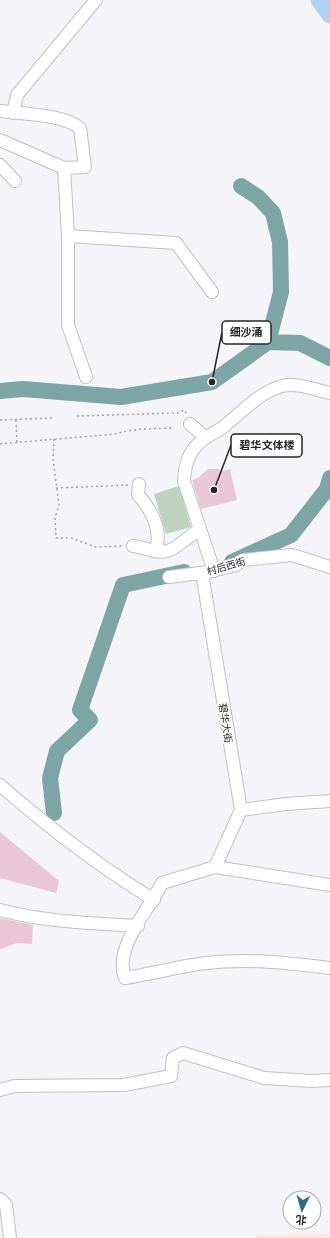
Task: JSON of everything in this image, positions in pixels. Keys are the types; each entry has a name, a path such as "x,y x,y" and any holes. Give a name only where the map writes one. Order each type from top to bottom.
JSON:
{"main road":[{"path":"320,0 330,15"}],"street":[{"path":"12,113 17,96 96,0"},
{"path":"0,111 53,118 73,123 80,128 85,167 64,168 0,140"},
{"path":"0,166 15,181"},
{"path":"64,168 68,236 68,325 86,377"},
{"path":"68,236 176,243 212,292"},
{"path":"214,570 184,481 184,472 190,454 205,437 221,428 259,398 278,388 294,385 327,392"},
{"path":"188,420 205,437"},
{"path":"139,484 138,495 149,509 159,534 156,550"},
{"path":"133,546 166,552 174,549 179,543 200,528"},
{"name":"村后西街","path":"169,578 202,573 236,565 244,560 292,555 330,567"},
{"name":"碧华大街","path":"202,573 241,810"},
{"path":"0,785 31,812 102,866 154,900"},
{"path":"215,867 241,810 286,804 330,801"},
{"path":"330,885 215,867 162,883 154,900 125,945 121,969 125,978 205,963 239,961 270,961 330,968"},
{"path":"0,910 21,915 71,922 138,926"},
{"path":"0,1090 14,1086 124,1086 171,1076 172,1058 183,1052 264,1078 312,1081 330,1080"},
{"path":"0,1199 6,1205 10,1238"}],"path":[{"path":"77,416 177,413 185,410 188,420"},
{"path":"0,420 52,418"},
{"path":"16,420 17,442"},
{"path":"0,444 115,434 128,430 142,431 173,428"},
{"path":"54,439 53,459 59,505 55,518 56,538 71,538 96,547 133,546"},
{"path":"56,488 139,484"}],"shaded area":[{"path":"330,1234 330,1238 256,1238 256,1235"}],"green space":[{"path":"179,486 191,527 166,534 154,494"}],"building":[{"path":"208,469 218,469 222,471 230,469 237,500 201,509 192,480 198,478"},
{"path":"0,832 59,881 56,893 0,878"},
{"path":"0,918 33,925 32,944 17,943 0,949"}],"waterway":[{"path":"0,391 23,389 121,397 212,382 268,342 281,292 280,242 273,213 258,197 241,186"},
{"path":"268,342 300,343 330,358"},
{"path":"232,562 291,535 327,489 330,478"},
{"path":"54,813 50,778 57,751 90,720 80,710 123,585 184,572"}],"place":[{"name":"细沙涌","path":"212,382"},
{"name":"碧华文体楼","path":"214,490"}]}
